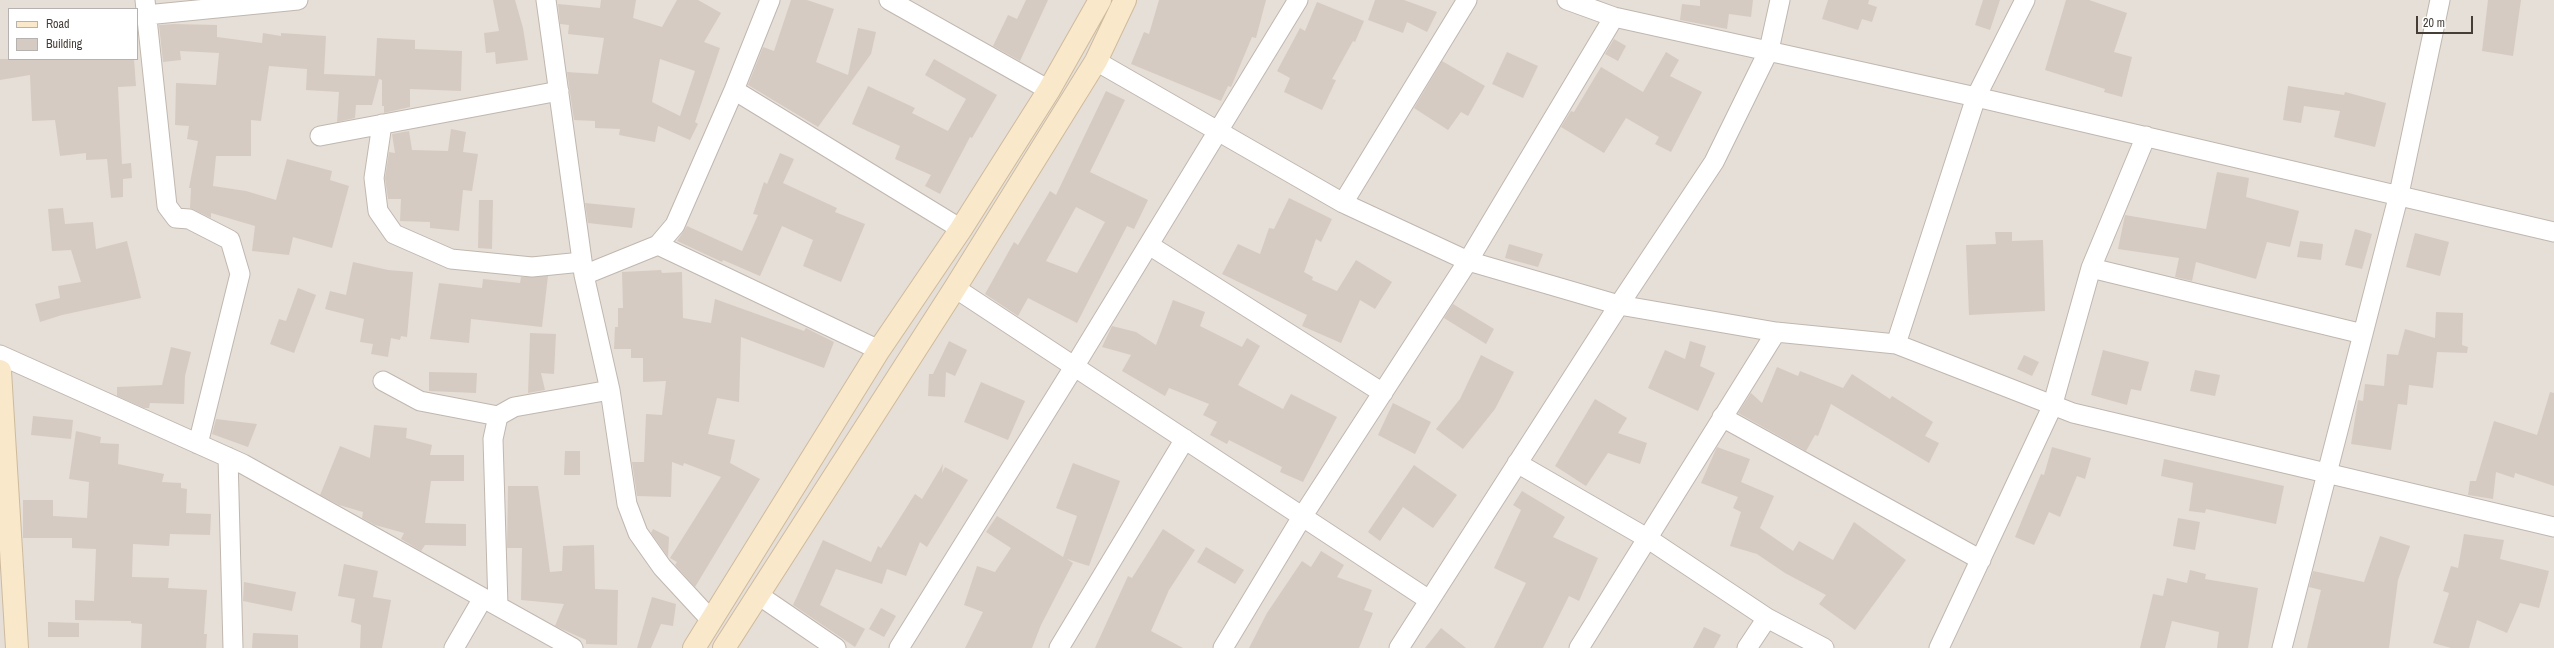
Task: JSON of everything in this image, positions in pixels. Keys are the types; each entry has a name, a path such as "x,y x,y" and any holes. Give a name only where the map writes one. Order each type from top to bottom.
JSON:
{"main road":[{"path":"694,648 879,350 961,229 1049,90 1100,0"},
{"path":"724,648 757,594 954,288 1096,61 1125,0"},
{"path":"0,371 17,648"}],"street":[{"path":"198,444 240,274 230,240 189,219 176,218 167,206 145,8 298,0"},
{"path":"546,0 583,268 610,390 627,504 638,533 662,567 711,620"},
{"path":"382,124 374,178 378,211 394,234 451,260 532,267 583,268 658,245 675,225 734,90 770,0"},
{"path":"889,0 1049,90"},
{"path":"899,648 1074,367 1298,0"},
{"path":"1343,203 1467,0"},
{"path":"1566,0 1614,17 1769,50 1976,97 2399,194 2554,232"},
{"path":"1399,648 1619,304 1714,162 1769,50 1780,0"},
{"path":"1896,344 1976,97 2025,0"},
{"path":"2282,648 2399,194 2440,0"},
{"path":"1223,648 1302,517 1468,261 1614,17"},
{"path":"1096,61 1343,203 1468,261 1619,304 1776,332 1896,344 2052,407 2554,527"},
{"path":"734,90 961,229"},
{"path":"320,136 559,92"},
{"path":"1940,648 2052,407 2091,268 2146,136"},
{"path":"658,245 879,350"},
{"path":"1149,245 1383,393"},
{"path":"2091,268 2363,334"},
{"path":"954,288 1429,600"},
{"path":"1579,648 1776,332"},
{"path":"0,355 228,457 574,648"},
{"path":"383,381 420,401 498,416 514,407 610,390"},
{"path":"454,648 490,602 493,439 498,416"},
{"path":"1722,417 1981,560"},
{"path":"1059,648 1185,439"},
{"path":"228,457 234,648"},
{"path":"1517,463 1647,538 1767,618 1824,648"},
{"path":"757,594 836,648"},
{"path":"1747,648 1767,618"}],"shaded area":[{"path":"0,0 2554,0 2554,648 0,648"}],"building":[{"path":"493,0 515,0 523,28 528,60 496,64 495,52 486,53 484,33 499,31"},
{"path":"601,0 636,0 633,18 662,27 677,0 698,0 721,13 704,42 720,48 695,122 698,124 690,140 658,126 655,142 619,135 620,129 595,128 595,121 574,120 567,72 598,74 604,38 568,34 569,25 560,24 558,4 600,8","holes":["660,59 695,71 680,116 652,102"]},
{"path":"791,0 807,0 834,9 816,62 848,75 858,28 876,32 871,54 818,127 748,85 763,47 774,51"},
{"path":"1026,0 1048,0 1020,61 993,46 1008,15 1017,19"},
{"path":"1159,0 1266,0 1256,38 1252,37 1231,87 1228,86 1221,101 1131,64 1144,32 1149,34"},
{"path":"1375,0 1404,0 1437,12 1427,32 1407,22 1403,33 1368,20"},
{"path":"1700,0 1753,0 1751,17 1729,14 1727,29 1680,20 1682,4 1700,6"},
{"path":"1828,0 1869,0 1868,4 1877,7 1872,22 1862,19 1858,30 1822,19"},
{"path":"1983,0 2000,0 1990,30 1975,25"},
{"path":"2066,0 2089,0 2127,13 2114,52 2132,57 2122,97 2104,92 2105,89 2045,70"},
{"path":"2488,0 2521,0 2513,56 2482,51"},
{"path":"1317,2 1364,21 1355,42 1353,41 1332,79 1336,80 1322,110 1284,92 1290,78 1277,71 1300,28 1305,31"},
{"path":"159,25 217,25 217,37 262,43 263,33 281,36 281,33 326,36 324,74 375,76 377,38 415,40 415,49 462,51 461,91 410,89 410,107 384,113 384,106 382,106 382,80 379,79 372,105 356,105 355,118 337,122 339,92 306,90 307,69 269,66 261,121 251,120 251,156 216,156 213,186 246,191 276,200 287,159 332,171 330,180 349,186 332,248 293,237 289,255 252,251 255,226 211,213 211,218 190,208 191,188 189,188 198,141 187,139 189,126 175,125 176,83 216,85 219,53 180,51 181,60 163,62"},
{"path":"1614,39 1626,46 1618,61 1605,54"},
{"path":"1507,52 1538,66 1523,98 1492,84"},
{"path":"1666,52 1679,60 1670,76 1702,92 1671,152 1655,144 1659,137 1626,118 1604,153 1561,127 1571,111 1574,112 1601,67 1643,92"},
{"path":"0,59 134,60 136,86 118,87 122,164 131,163 132,178 123,179 123,197 111,198 107,159 86,160 86,153 60,156 55,120 32,121 30,75 0,80"},
{"path":"934,59 997,95 972,138 970,137 940,194 925,186 931,175 895,159 900,146 852,124 868,86 915,108 912,113 948,131 966,99 925,75"},
{"path":"1442,61 1485,86 1468,116 1461,112 1448,130 1414,108"},
{"path":"2288,86 2344,95 2345,92 2386,103 2375,147 2334,137 2340,111 2304,106 2301,123 2283,120"},
{"path":"1106,91 1125,100 1090,172 1148,200 1134,229 1127,226 1077,323 1028,298 1018,316 985,294 1014,242 1018,245 1050,191 1056,195","holes":["1076,207 1105,222 1077,273 1046,261"]},
{"path":"451,129 466,132 463,152 478,154 472,191 463,190 459,231 430,228 430,222 400,221 401,199 388,199 385,178 389,152 395,153 392,134 409,131 412,150 448,151"},
{"path":"780,153 794,159 783,183 837,208 835,212 865,224 841,282 803,266 813,240 782,226 760,276 723,260 722,262 677,241 687,226 742,251 758,215 753,214 764,182 767,184"},
{"path":"2217,172 2249,178 2246,197 2299,211 2290,247 2267,242 2256,279 2196,262 2192,281 2175,277 2179,258 2118,249 2125,215 2206,229"},
{"path":"1289,198 1332,219 1321,242 1316,239 1304,272 1313,277 1312,280 1337,291 1356,260 1392,282 1375,309 1360,300 1341,343 1302,326 1307,315 1222,274 1238,244 1260,254 1269,228 1274,229"},
{"path":"479,200 493,200 492,249 478,248"},
{"path":"585,203 635,208 632,228 588,223"},
{"path":"63,208 65,224 93,222 96,249 127,241 141,298 62,315 40,322 35,304 60,298 58,286 81,282 71,250 52,251 48,209"},
{"path":"2355,229 2372,234 2362,269 2345,265"},
{"path":"1995,232 2012,232 2012,241 2043,240 2045,311 1969,315 1966,245 1996,244"},
{"path":"2415,233 2449,242 2440,276 2406,267"},
{"path":"2300,241 2323,244 2321,260 2297,257"},
{"path":"1509,244 1543,254 1538,267 1505,258"},
{"path":"353,262 388,270 413,272 407,337 401,336 400,340 391,338 388,357 371,354 373,344 360,342 364,319 325,309 330,291 346,295"},
{"path":"661,270 662,273 682,272 683,318 711,323 715,299 804,331 806,328 834,342 824,368 741,337 739,402 717,398 708,434 735,440 730,463 760,479 695,587 675,565 677,562 670,558 721,477 684,463 683,466 672,462 671,497 637,496 632,462 644,462 646,414 662,415 666,381 643,382 643,358 631,358 631,349 614,349 615,327 618,327 618,308 623,308 622,272"},
{"path":"548,276 542,327 471,319 469,343 430,339 439,283 482,288 483,279 520,283 521,277"},
{"path":"298,288 316,295 294,353 270,344 279,319 286,321"},
{"path":"1173,300 1205,312 1200,326 1242,347 1247,338 1260,346 1238,385 1283,409 1291,394 1337,417 1303,482 1280,472 1282,467 1229,440 1227,444 1210,435 1217,422 1203,415 1209,404 1169,388 1165,396 1122,371 1131,355 1102,347 1112,326 1136,332 1156,345"},
{"path":"1453,304 1494,329 1486,344 1444,318"},
{"path":"2436,312 2463,313 2462,345 2468,347 2467,353 2437,352 2433,388 2409,385 2407,405 2398,404 2391,450 2351,444 2358,400 2363,401 2365,384 2384,386 2387,354 2398,355 2405,329 2435,338"},
{"path":"530,333 556,334 554,374 541,373 545,390 528,393"},
{"path":"949,341 967,350 955,376 946,372 945,397 928,396 929,374 933,374"},
{"path":"1690,341 1706,346 1700,366 1715,373 1698,411 1648,388 1665,350 1685,359"},
{"path":"171,347 191,352 185,376 184,404 150,403 149,408 144,408 117,396 117,387 162,385"},
{"path":"2103,350 2149,362 2141,391 2131,389 2127,405 2091,395"},
{"path":"1481,355 1514,372 1495,409 1463,449 1436,429 1460,399"},
{"path":"2024,355 2039,362 2032,376 2017,369"},
{"path":"1777,367 1798,376 1800,371 1843,388 1852,374 1890,399 1892,396 1933,422 1925,436 1939,443 1929,463 1831,404 1818,436 1815,435 1806,451 1738,413 1751,393 1762,403"},
{"path":"2195,370 2220,375 2215,396 2190,391"},
{"path":"429,372 477,373 476,393 429,391"},
{"path":"981,382 1025,401 1008,440 964,422"},
{"path":"2550,392 2554,393 2554,486 2515,473 2514,478 2496,472 2493,499 2468,495 2470,481 2476,481 2494,421 2537,435"},
{"path":"1595,399 1627,418 1618,433 1647,443 1640,464 1608,453 1586,486 1555,466"},
{"path":"1393,403 1431,422 1415,454 1378,435"},
{"path":"33,416 73,420 71,439 31,435"},
{"path":"216,419 257,424 248,447 212,434"},
{"path":"374,425 407,428 406,438 432,445 430,455 464,455 464,481 431,481 425,523 466,524 466,546 425,545 421,551 401,539 404,533 375,525 362,518 363,512 339,505 320,495 340,446 370,458"},
{"path":"76,431 101,437 100,443 119,444 118,464 164,474 162,482 181,483 181,488 187,489 186,513 211,514 210,535 170,534 169,546 133,544 132,577 169,578 168,588 207,590 204,634 207,634 206,648 141,648 142,624 131,623 131,621 75,620 75,600 94,601 96,549 72,548 72,538 23,538 23,500 53,500 53,516 87,518 89,482 69,479"},
{"path":"1717,447 1750,459 1741,482 1774,496 1760,528 1793,551 1799,541 1833,560 1854,522 1906,560 1855,630 1819,604 1826,595 1785,573 1757,554 1730,546 1741,512 1733,508 1738,497 1701,483"},
{"path":"2052,447 2091,458 2085,479 2077,476 2060,517 2049,512 2034,545 2015,537 2041,474 2044,475"},
{"path":"565,451 580,451 580,475 564,475"},
{"path":"2164,459 2284,486 2276,524 2206,509 2205,513 2189,511 2193,483 2161,476"},
{"path":"1073,463 1120,481 1089,566 1067,559 1073,563 1041,625 1032,648 965,648 983,612 964,605 977,566 995,572 1011,548 986,532 997,516 1063,557 1077,516 1056,508"},
{"path":"943,464 942,473 945,467 968,480 927,547 920,542 906,576 887,569 882,584 836,569 820,605 865,629 855,647 793,605 823,540 871,562 878,546 881,548 915,494 922,499"},
{"path":"1414,465 1457,495 1433,528 1403,507 1380,541 1368,532"},
{"path":"508,486 538,486 550,572 562,571 563,546 594,545 595,589 618,590 617,645 586,644 586,640 555,626 564,604 521,600 522,548 507,548"},
{"path":"1522,491 1565,517 1553,537 1598,558 1579,601 1569,596 1543,648 1494,648 1526,583 1494,568 1521,510 1513,505"},
{"path":"2178,518 2200,522 2195,550 2173,546"},
{"path":"653,529 669,537 668,557 651,533"},
{"path":"1163,529 1195,550 1169,590 1151,631 1183,648 1095,648 1128,576 1132,578"},
{"path":"2464,534 2504,540 2500,559 2549,571 2539,608 2520,603 2507,633 2477,620 2469,648 2451,648 2433,643 2449,593 2443,591 2451,566 2458,568"},
{"path":"2380,536 2410,546 2398,580 2389,648 2307,648 2321,590 2309,587 2313,571 2364,582"},
{"path":"1206,547 1244,570 1235,584 1197,562"},
{"path":"1321,551 1344,565 1337,577 1372,590 1364,610 1373,613 1359,648 1249,648 1267,613 1302,561 1311,567"},
{"path":"344,564 378,571 373,597 391,600 382,648 360,648 361,625 351,622 355,599 338,596"},
{"path":"2190,570 2206,574 2205,579 2258,588 2248,648 2217,648 2219,632 2172,621 2165,648 2140,648 2153,594 2163,596 2167,578 2187,583"},
{"path":"244,582 296,592 292,611 243,601"},
{"path":"652,597 676,604 673,626 661,624 651,648 637,648"},
{"path":"881,608 896,616 884,637 869,629"},
{"path":"48,622 79,623 79,637 48,637"},
{"path":"1704,627 1721,635 1714,648 1693,648"},
{"path":"1441,628 1466,648 1425,648"},
{"path":"253,633 298,635 298,648 252,648"}]}
